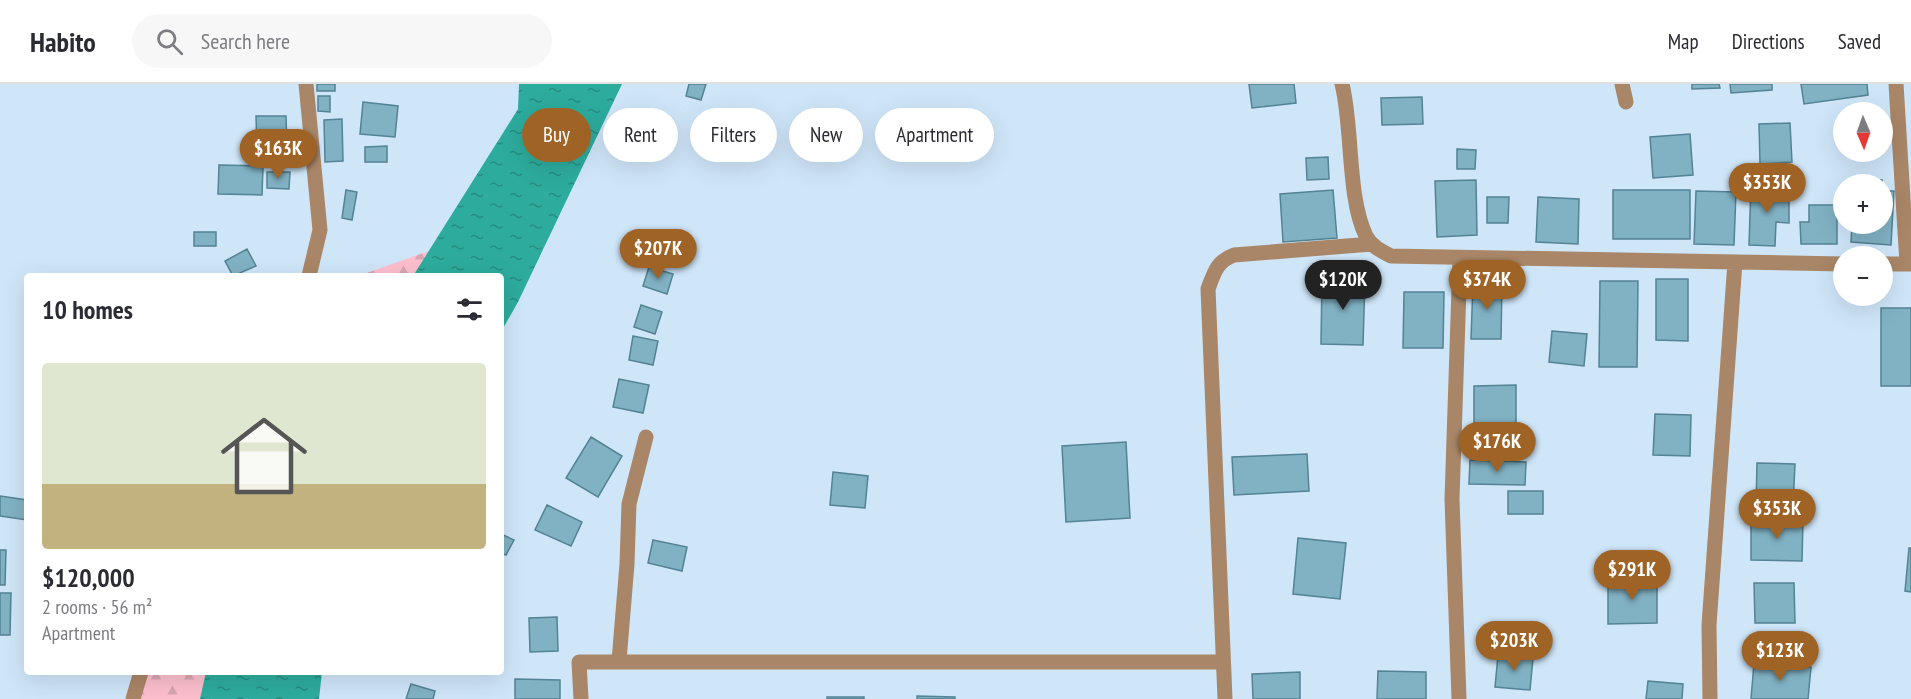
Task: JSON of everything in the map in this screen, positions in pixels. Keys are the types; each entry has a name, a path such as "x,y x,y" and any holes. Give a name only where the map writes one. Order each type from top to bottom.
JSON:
{"street":[{"path":"306,84 320,230 310,273"},
{"path":"1342,84 1359,216 1367,238 1377,250 1391,256 1833,264"},
{"path":"1622,84 1626,102"},
{"path":"1893,264 1909,264 1896,84"},
{"path":"1225,699 1208,289 1215,269 1224,259 1233,255 1372,244"},
{"path":"1459,699 1452,500 1460,258"},
{"path":"1710,699 1709,625 1735,262"},
{"path":"619,661 627,564 629,504 646,437"},
{"path":"581,699 579,662 1223,662"},
{"path":"133,699 140,675"}],"green space":[{"path":"429,251 415,273 367,273"},
{"path":"140,675 205,675 200,699 133,699"}],"water":[{"path":"519,84 622,84 611,108 603,108 603,124 591,149 591,108 522,108 522,162 585,162 504,327 504,273 415,273 518,109"},
{"path":"205,675 322,675 319,699 200,699"}],"building":[{"path":"317,84 335,84 335,91 317,91"},
{"path":"689,84 706,84 701,100 686,96"},
{"path":"1249,84 1294,84 1296,103 1252,108"},
{"path":"1692,84 1719,84 1720,88 1692,89"},
{"path":"1730,84 1772,84 1772,90 1731,93"},
{"path":"1801,84 1867,84 1868,95 1804,104"},
{"path":"318,96 330,96 330,112 318,111"},
{"path":"1422,97 1423,124 1382,125 1381,98"},
{"path":"363,102 398,106 395,137 360,134"},
{"path":"256,116 286,116 287,151 257,152"},
{"path":"342,119 343,161 325,162 324,120"},
{"path":"1790,123 1792,162 1760,164 1759,124"},
{"path":"1690,134 1693,175 1653,178 1650,137"},
{"path":"387,146 387,162 365,162 365,147"},
{"path":"1457,149 1476,150 1475,169 1457,169"},
{"path":"1328,157 1329,179 1307,180 1306,158"},
{"path":"219,165 263,166 262,195 218,194"},
{"path":"267,172 290,172 289,189 267,188"},
{"path":"1476,180 1477,235 1437,237 1435,181"},
{"path":"1751,185 1776,185 1776,193 1789,193 1789,223 1776,222 1775,246 1749,245"},
{"path":"346,190 357,192 352,220 342,218"},
{"path":"1333,190 1337,238 1283,242 1280,194"},
{"path":"1613,190 1690,190 1690,239 1613,239"},
{"path":"1696,191 1736,192 1734,245 1694,244"},
{"path":"1487,197 1509,197 1508,223 1487,223"},
{"path":"1538,197 1579,199 1578,244 1536,242"},
{"path":"1809,205 1833,205 1833,234 1837,234 1837,244 1801,244 1800,222 1809,222"},
{"path":"194,232 216,232 216,246 194,246"},
{"path":"1851,234 1892,234 1891,245 1851,242"},
{"path":"247,249 256,266 240,273 231,273 225,261"},
{"path":"649,267 673,274 667,294 643,286"},
{"path":"1322,278 1365,279 1363,345 1321,344"},
{"path":"1656,279 1688,279 1688,341 1656,340"},
{"path":"1600,281 1638,281 1637,367 1599,367"},
{"path":"1473,283 1502,284 1501,339 1471,339"},
{"path":"1404,292 1444,292 1443,348 1403,348"},
{"path":"641,305 662,312 655,334 634,327"},
{"path":"1881,308 1911,308 1911,386 1881,386"},
{"path":"1552,331 1587,334 1584,366 1549,362"},
{"path":"633,336 658,341 653,365 629,360"},
{"path":"619,379 649,385 643,413 613,407"},
{"path":"1516,385 1516,451 1474,451 1474,386"},
{"path":"1655,414 1691,415 1690,456 1653,455"},
{"path":"591,437 622,456 598,497 566,478"},
{"path":"1126,442 1130,518 1066,522 1062,446"},
{"path":"1307,454 1309,491 1234,495 1232,457"},
{"path":"1470,460 1526,462 1525,485 1469,484"},
{"path":"1757,463 1795,464 1793,506 1756,504"},
{"path":"833,472 868,476 865,508 830,505"},
{"path":"1508,491 1543,491 1543,514 1508,514"},
{"path":"0,496 24,500 24,520 0,516"},
{"path":"547,505 582,522 571,546 535,530"},
{"path":"1751,519 1803,520 1802,561 1751,560"},
{"path":"504,535 514,540 506,555 504,554"},
{"path":"1298,538 1346,543 1340,599 1293,594"},
{"path":"653,540 687,547 682,571 648,563"},
{"path":"1909,548 1911,548 1911,592 1905,591"},
{"path":"0,550 6,550 5,585 0,585"},
{"path":"1608,579 1657,579 1657,623 1608,624"},
{"path":"1754,583 1794,583 1795,623 1755,623"},
{"path":"0,593 11,593 10,635 0,635"},
{"path":"557,617 558,651 530,652 529,618"},
{"path":"1498,655 1533,658 1530,690 1495,687"},
{"path":"1754,663 1811,667 1808,699 1751,699"},
{"path":"1378,671 1426,672 1426,699 1377,699"},
{"path":"1300,672 1300,699 1253,699 1252,674"},
{"path":"515,679 560,680 560,699 515,699"},
{"path":"1648,681 1683,684 1682,699 1646,699"},
{"path":"411,684 435,691 433,699 406,699"},
{"path":"917,696 955,697 955,699 917,699"},
{"path":"827,697 864,697 864,699 827,699"}]}
